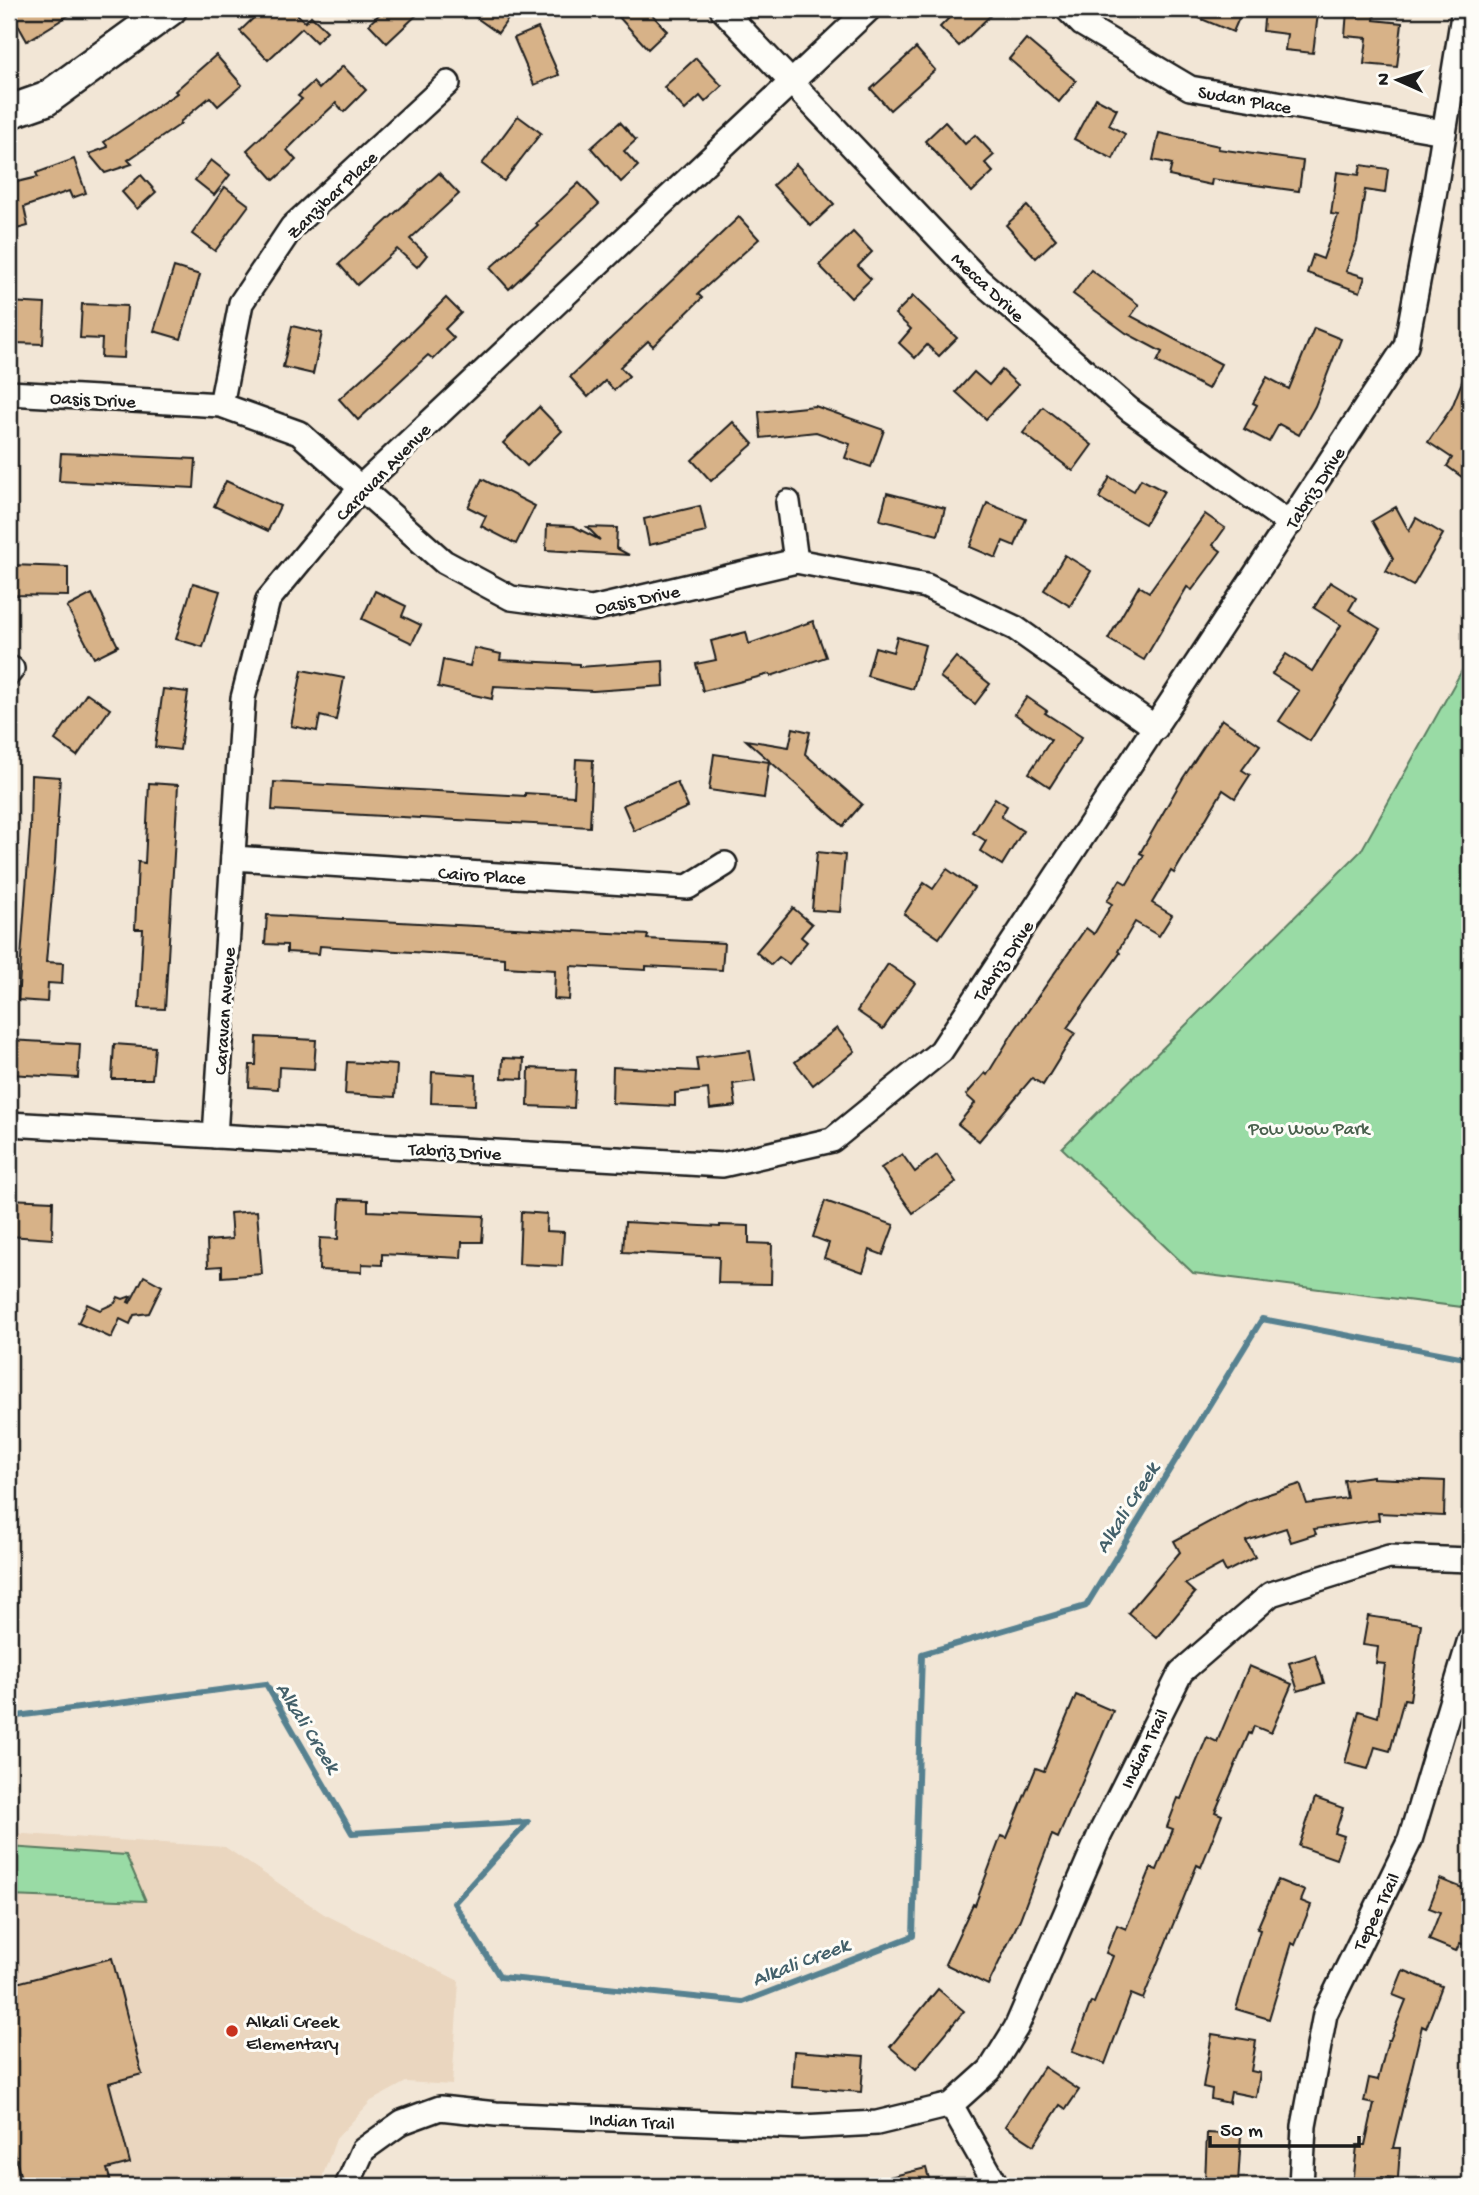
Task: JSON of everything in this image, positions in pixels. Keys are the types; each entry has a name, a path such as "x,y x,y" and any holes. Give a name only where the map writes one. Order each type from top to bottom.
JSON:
{"main road":[{"path":"9,112 46,99 170,9"}],"street":[{"name":"Mecca Drive","path":"722,9 978,279 1130,410 1290,524"},
{"name":"Caravan Avenue","path":"215,1136 243,698 268,600 361,488 869,9"},
{"name":"Sudan Place","path":"1068,9 1082,24 1190,88 1444,132"},
{"name":"Tabriz Drive","path":"9,1124 722,1165 832,1140 941,1051 1406,346 1464,9"},
{"name":"Zanzibar Place","path":"221,405 241,303 292,227 448,83"},
{"name":"Oasis Drive","path":"9,393 221,405 299,433 444,562 511,598 593,609 796,561 926,586 1016,628 1156,728"},
{"path":"788,502 796,561"},
{"name":"Cairo Place","path":"233,858 688,887 725,864"},
{"name":"Indian Trail","path":"347,2186 363,2150 402,2122 440,2108 496,2114 801,2127 877,2123 951,2105 990,2070 1016,2028 1100,1834 1181,1672 1271,1594 1389,1557 1470,1560"},
{"name":"Tepee Trail","path":"1301,2186 1304,2126 1325,2014 1410,1840 1470,1639"},
{"path":"951,2105 998,2186"}],"shaded area":[{"name":"Alkali Creek Elementary","path":"9,1833 225,1847 324,1914 459,1981 452,2085 406,2082 371,2101 336,2139 319,2186 9,2186"}],"green space":[{"name":"Pow Wow Park","path":"1470,656 1470,1308 1193,1273 1062,1148 1361,851"},
{"path":"9,1847 126,1855 146,1901 9,1896"}],"building":[{"path":"9,9 79,9 27,41"},
{"path":"263,9 292,9 305,22 311,16 327,31 316,42 302,28 268,60 240,31"},
{"path":"385,9 423,9 387,43 369,24"},
{"path":"464,9 515,9 498,33"},
{"path":"626,9 647,9 667,31 648,49 618,16"},
{"path":"958,9 997,9 959,46 940,27"},
{"path":"1177,9 1243,9 1233,32"},
{"path":"1265,9 1318,14 1313,53 1285,50 1287,34 1263,31"},
{"path":"1347,11 1375,13 1374,20 1402,23 1397,67 1364,64 1367,38 1345,36"},
{"path":"538,28 559,75 534,85 514,38"},
{"path":"1026,39 1076,81 1059,102 1009,59"},
{"path":"916,48 935,70 890,110 871,89"},
{"path":"216,55 242,85 218,106 210,97 180,122 181,124 128,160 132,164 105,173 89,154 108,147 104,142 177,93 175,91"},
{"path":"696,58 722,86 705,102 700,96 685,110 664,87"},
{"path":"343,66 366,90 344,112 336,103 303,134 287,150 296,160 274,180 247,150 302,99 298,96 313,82 319,89"},
{"path":"1096,98 1117,109 1109,125 1125,134 1113,159 1074,139"},
{"path":"518,116 541,133 504,181 482,164"},
{"path":"620,122 636,140 624,151 638,166 621,182 591,148"},
{"path":"945,122 965,144 975,135 994,155 985,163 993,172 972,192 925,141"},
{"path":"1159,133 1219,146 1218,149 1303,161 1299,191 1212,179 1211,185 1169,176 1172,164 1153,160"},
{"path":"74,159 86,193 72,198 69,191 24,207 28,226 9,231 9,172 15,171 17,182 38,177 36,173"},
{"path":"211,160 230,175 214,195 195,180"},
{"path":"796,164 834,204 811,226 773,185"},
{"path":"1361,165 1388,169 1385,193 1365,190 1357,242 1346,271 1365,277 1360,292 1307,273 1313,255 1323,259 1338,215 1331,214 1337,172 1359,175"},
{"path":"439,173 459,194 410,239 427,255 417,267 397,249 357,285 339,264"},
{"path":"141,175 156,192 137,209 122,192"},
{"path":"579,183 599,204 509,289 490,268"},
{"path":"225,187 249,205 215,251 192,234"},
{"path":"1027,206 1056,239 1036,258 1006,225"},
{"path":"739,217 759,239 698,294 702,298 653,346 648,341 620,367 629,376 614,390 605,381 588,397 570,377"},
{"path":"853,232 872,252 858,266 871,279 851,298 819,265"},
{"path":"174,267 200,275 181,339 154,331"},
{"path":"1091,270 1139,305 1131,316 1221,364 1208,389 1157,362 1162,352 1126,333 1073,294"},
{"path":"913,296 957,338 939,356 927,345 915,358 899,343 911,329 895,314"},
{"path":"446,298 461,313 445,329 454,338 433,359 428,355 358,420 339,399"},
{"path":"9,302 45,304 43,344 15,343 16,327 9,326"},
{"path":"82,304 127,306 124,358 101,357 102,339 80,338"},
{"path":"292,326 322,333 313,374 283,367"},
{"path":"1314,328 1341,339 1315,406 1299,435 1279,424 1269,442 1244,429 1257,405 1253,403 1267,377 1289,389"},
{"path":"1469,364 1470,483 1447,466 1452,458 1428,442 1452,407"},
{"path":"1002,370 1018,385 986,419 956,392 974,372 989,385"},
{"path":"815,406 884,430 871,467 845,458 850,444 816,432 761,438 759,412"},
{"path":"539,407 562,431 527,466 503,443"},
{"path":"1043,407 1092,445 1073,471 1023,433"},
{"path":"733,422 753,444 711,481 692,460"},
{"path":"61,453 196,459 194,488 59,481"},
{"path":"1110,477 1134,491 1141,479 1164,491 1145,524 1099,498"},
{"path":"482,479 535,506 516,544 481,526 486,516 468,507"},
{"path":"226,481 280,506 268,531 214,506"},
{"path":"887,493 945,508 938,535 880,520"},
{"path":"987,503 1026,519 1015,546 1003,541 996,558 970,547"},
{"path":"700,506 706,532 649,545 644,519"},
{"path":"1396,507 1409,531 1416,518 1443,534 1413,586 1386,571 1393,558 1372,521"},
{"path":"1205,514 1225,528 1213,545 1221,551 1192,590 1187,587 1144,660 1108,639 1139,586 1149,592"},
{"path":"547,525 573,526 600,540 587,527 617,528 616,548 629,555 546,550"},
{"path":"1065,555 1091,571 1070,606 1044,590"},
{"path":"11,565 68,567 68,596 10,595"},
{"path":"1330,582 1356,598 1349,610 1380,629 1310,741 1279,721 1299,691 1272,674 1286,654 1312,671 1341,625 1314,608"},
{"path":"193,583 220,591 203,647 176,639"},
{"path":"375,591 406,606 402,616 421,625 412,643 362,619"},
{"path":"92,594 118,646 94,658 67,607"},
{"path":"813,621 826,657 771,676 770,674 703,691 696,664 716,660 711,641 746,632 749,644"},
{"path":"897,637 925,645 913,689 867,676 875,647 893,652"},
{"path":"474,648 501,654 500,660 579,664 579,667 663,661 664,686 593,691 494,686 492,699 438,687 443,660 470,666"},
{"path":"956,657 990,684 975,704 940,677"},
{"path":"302,670 344,678 336,720 320,716 317,731 291,726"},
{"path":"163,689 188,692 180,750 155,747"},
{"path":"87,693 110,709 77,756 55,740"},
{"path":"1027,697 1047,711 1045,713 1082,737 1050,787 1029,773 1051,740 1015,714"},
{"path":"1222,719 1260,745 1242,770 1250,775 1235,798 1223,790 1174,873 1171,871 1152,903 1172,915 1159,936 1135,922 1118,951 1120,953 1067,1028 1075,1033 1043,1085 1032,1078 979,1141 958,1124 975,1103 966,1095 985,1073 987,1075 1014,1031 1086,928 1094,934 1112,904 1107,901 1120,880 1127,884 1144,855 1140,853 1183,778"},
{"path":"793,728 810,732 805,754 862,804 843,826 746,740 789,747"},
{"path":"714,754 769,762 764,798 709,790"},
{"path":"576,759 593,760 590,827 272,810 274,782 525,796 525,793 574,796"},
{"path":"31,775 60,777 46,962 63,963 62,984 48,983 47,1002 18,1000 30,833"},
{"path":"677,782 688,807 634,831 623,805"},
{"path":"149,783 178,785 165,1009 139,1008 143,929 135,929 138,862 145,863"},
{"path":"995,798 1007,806 1001,817 1023,831 1002,865 980,851 986,841 973,833"},
{"path":"817,852 845,855 840,912 812,910"},
{"path":"947,869 974,888 939,938 904,914 924,883 933,889"},
{"path":"793,908 812,924 801,937 807,942 789,964 779,957 771,965 756,952"},
{"path":"267,915 648,935 647,939 724,943 722,970 571,966 569,1000 554,999 555,970 505,967 505,958 320,946 319,954 287,952 287,945 265,944"},
{"path":"888,964 915,983 883,1029 857,1011"},
{"path":"837,1028 855,1051 813,1085 795,1062"},
{"path":"257,1037 316,1040 314,1069 279,1067 278,1089 249,1087 250,1065 256,1065"},
{"path":"9,1040 80,1044 78,1078 9,1074"},
{"path":"114,1044 155,1047 152,1079 112,1079"},
{"path":"750,1051 755,1081 733,1084 736,1106 710,1109 708,1089 675,1093 675,1106 612,1103 613,1067 698,1071 696,1058"},
{"path":"503,1058 524,1059 523,1079 502,1078"},
{"path":"347,1062 397,1065 395,1097 345,1094"},
{"path":"529,1068 576,1070 574,1108 528,1106"},
{"path":"432,1072 476,1075 475,1105 431,1103"},
{"path":"902,1154 915,1172 937,1155 956,1182 913,1213 881,1168"},
{"path":"9,1199 53,1201 52,1239 9,1236"},
{"path":"340,1199 368,1200 368,1211 484,1216 482,1242 462,1242 461,1258 382,1254 382,1265 362,1264 362,1272 319,1270 320,1238 338,1239"},
{"path":"825,1201 894,1225 883,1255 870,1250 863,1272 824,1258 829,1243 813,1237"},
{"path":"257,1211 262,1274 222,1277 222,1266 208,1267 207,1241 232,1239 230,1213"},
{"path":"521,1212 547,1214 546,1231 564,1232 562,1266 519,1264"},
{"path":"625,1222 749,1226 749,1243 772,1244 771,1284 718,1283 719,1257 623,1252"},
{"path":"144,1276 162,1286 149,1313 134,1315 130,1324 120,1319 111,1338 78,1323 87,1304 100,1310 115,1303 118,1297 123,1299 131,1296 128,1302 130,1303"},
{"path":"1373,1476 1445,1481 1444,1516 1378,1513 1379,1520 1314,1529 1316,1534 1291,1542 1286,1528 1246,1541 1255,1557 1226,1572 1222,1564 1185,1584 1195,1593 1157,1638 1128,1613 1180,1552 1174,1541 1250,1500 1300,1484 1307,1504 1347,1498 1344,1480"},
{"path":"1368,1616 1421,1624 1410,1700 1404,1699 1390,1751 1375,1747 1368,1769 1345,1763 1359,1711 1378,1717 1385,1664 1376,1663 1378,1647 1363,1645"},
{"path":"1315,1655 1324,1683 1298,1691 1289,1663"},
{"path":"1249,1666 1292,1684 1271,1733 1254,1726 1251,1734 1249,1733 1215,1812 1222,1815 1201,1867 1197,1865 1143,1999 1131,1994 1105,2064 1072,2052 1091,2002 1094,2003 1113,1956 1106,1953 1117,1925 1126,1929 1151,1868 1157,1870 1173,1829 1167,1827 1178,1798 1181,1799 1207,1737 1217,1742"},
{"path":"1076,1695 1113,1711 1058,1838 1052,1835 1020,1919 988,1985 945,1964 973,1904 975,1905 1001,1836 1007,1838 1036,1768 1044,1771"},
{"path":"1315,1798 1343,1808 1335,1833 1344,1836 1336,1859 1299,1846"},
{"path":"1440,1879 1470,1891 1470,1947 1460,1943 1456,1951 1429,1940 1440,1912 1429,1908"},
{"path":"1278,1880 1305,1891 1301,1901 1311,1905 1295,1945 1292,1943 1269,2019 1236,2009 1260,1930 1257,1929"},
{"path":"112,1958 142,2074 109,2083 130,2163 107,2169 112,2186 23,2186 9,2134 9,1985"},
{"path":"1403,1970 1442,1986 1426,2028 1422,2026 1393,2148 1400,2148 1398,2178 1382,2177 1382,2186 1353,2186 1357,2145 1365,2145 1374,2104 1364,2102 1369,2078 1378,2080 1388,2040 1406,2000 1393,1995"},
{"path":"938,1989 964,2011 916,2069 890,2047"},
{"path":"1212,2034 1256,2041 1251,2071 1260,2073 1256,2097 1231,2092 1229,2103 1211,2099 1212,2089 1203,2087"},
{"path":"794,2051 864,2056 861,2092 792,2087"},
{"path":"1044,2067 1079,2090 1066,2109 1060,2105 1034,2145 1005,2126"},
{"path":"1207,2133 1241,2135 1238,2184 1205,2182"},
{"path":"926,2168 931,2186 877,2186 877,2180"}],"waterway":[{"name":"Alkali Creek","path":"9,1717 266,1684 352,1833 528,1822 454,1903 500,1977 743,2002 913,1936 922,1654 1086,1606 1262,1319 1470,1359"}],"place":[{"name":"Alkali Creek Elementary","path":"232,2031"}]}
